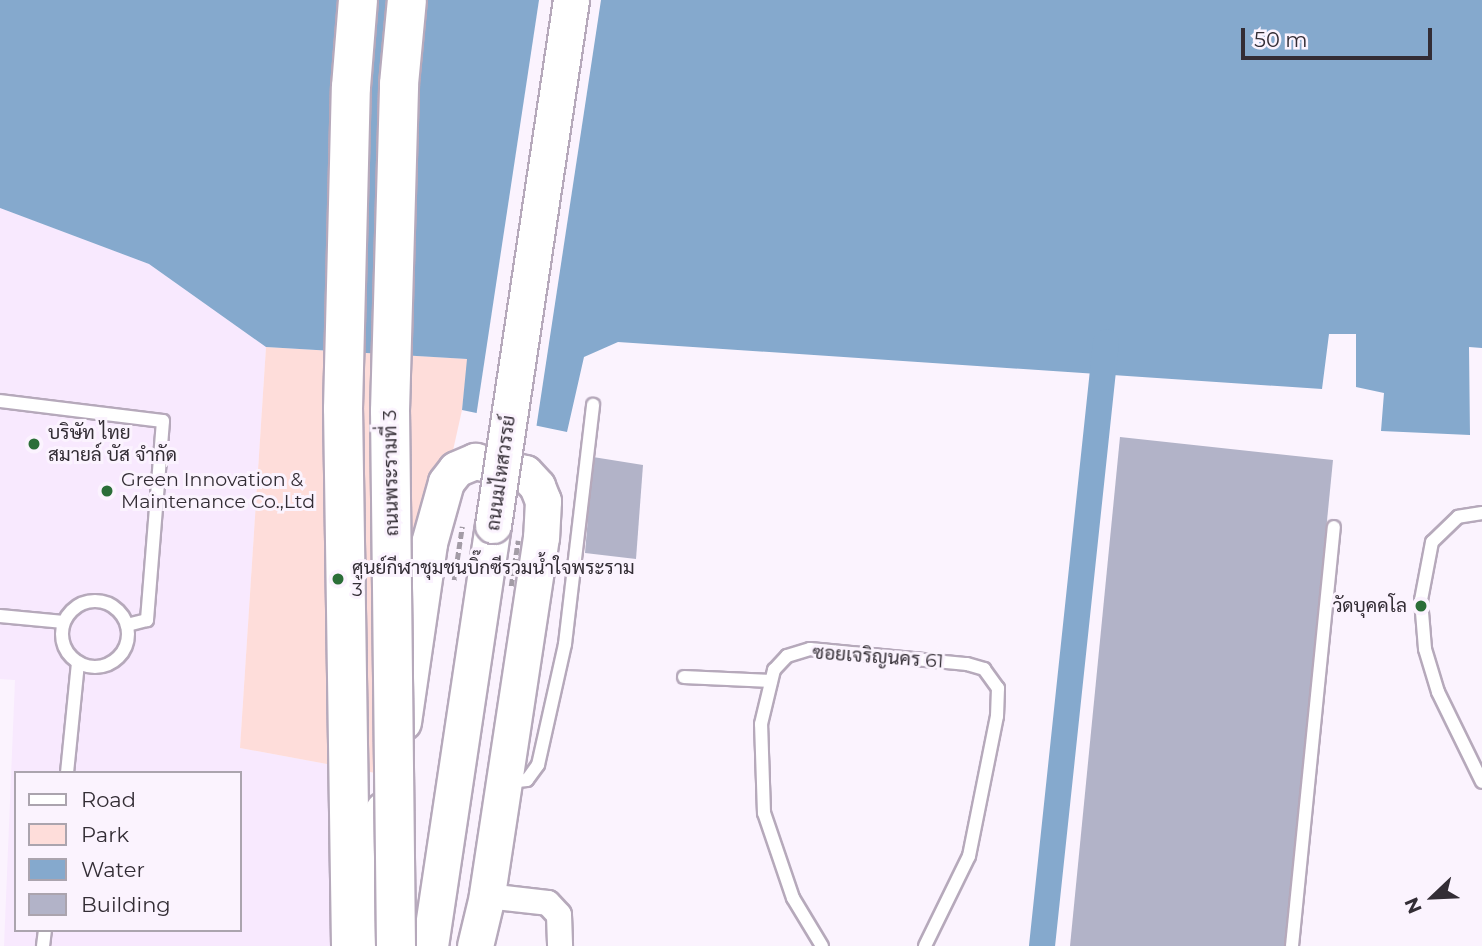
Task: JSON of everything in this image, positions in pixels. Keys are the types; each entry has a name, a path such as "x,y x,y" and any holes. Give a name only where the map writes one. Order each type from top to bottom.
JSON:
{"main road":[{"path":"351,946 343,409 351,87 358,0"},
{"name":"ถนนพระรามที่ 3","path":"396,946 390,411 399,83 407,0"},
{"name":"ถนนมไหสวรรย์","path":"430,946 571,0"},
{"path":"370,946 377,844 414,667 429,543 446,482 456,469 475,461 525,473 537,486 543,501 487,896 475,946"}],"street":[{"path":"487,896 548,903 558,915 560,946"}],"lane":[{"path":"0,401 163,421 148,620 127,625"},
{"path":"504,782 527,780 538,765 565,644 593,405"},
{"path":"1482,513 1458,517 1432,542 1421,600 1425,649 1438,692 1482,782"},
{"path":"1292,946 1334,527"},
{"path":"96,601 115,608 127,625 128,636 120,657 100,667 78,663 64,645 64,622 76,607 96,601"},
{"path":"0,616 64,622"},
{"name":"ซอยเจริญนคร 61","path":"822,946 793,898 764,813 761,724 774,670 787,656 810,649 967,664 984,668 994,678 997,716 969,856 925,946"},
{"path":"67,771 78,663"},
{"path":"684,677 771,681"}],"shaded area":[{"path":"0,208 149,264 266,347 240,748 343,767 347,946 4,946 15,680 0,679"}],"green space":[{"name":"ศูนย์กีฬาชุมชนบิ๊กซีรวมน้ำใจพระราม 3","path":"266,347 468,359 462,410 381,774 240,748"}],"water":[{"path":"0,0 1482,0 1482,348 1469,347 1470,435 1381,431 1384,393 1356,387 1356,334 1329,334 1322,389 618,342 584,357 567,432 462,410 467,359 266,347 149,264 0,208"}],"pier":[{"path":"539,0 601,0 536,429 476,417"}],"building":[{"path":"1120,437 1333,460 1285,946 1070,946"},
{"path":"593,457 643,465 636,559 585,553"}],"waterway":[{"path":"1042,946 1106,342"}],"place":[{"name":"บริษัท ไทย สมายล์ บัส จำกัด","path":"34,444"},
{"name":"Green Innovation & Maintenance Co.,Ltd","path":"107,491"},
{"name":"ศูนย์กีฬาชุมชนบิ๊กซีรวมน้ำใจพระราม 3","path":"338,579"},
{"name":"วัดบุคคโล","path":"1421,606"}]}
